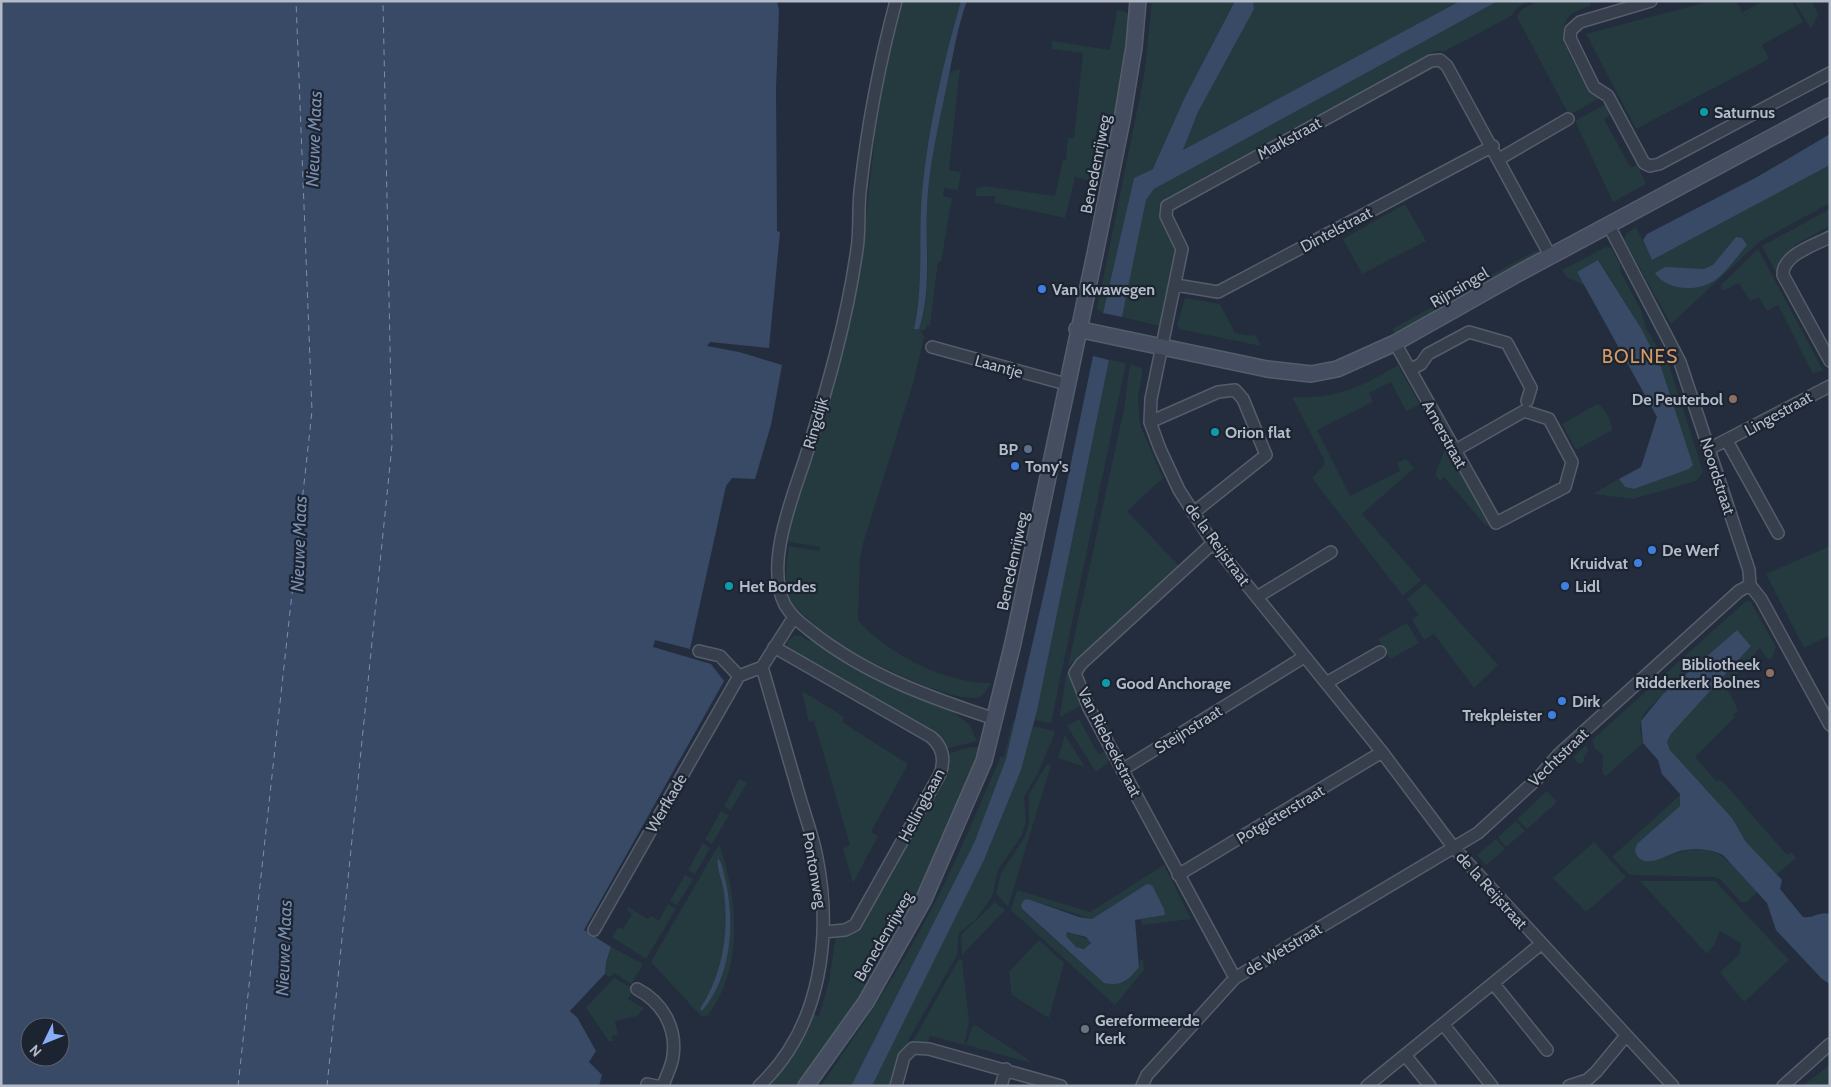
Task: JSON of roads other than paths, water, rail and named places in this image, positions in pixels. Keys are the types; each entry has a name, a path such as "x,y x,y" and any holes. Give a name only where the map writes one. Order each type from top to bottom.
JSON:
{"street":[{"name":"Ringdijk","path":"896,1 872,103 860,194 858,246 850,296 828,379 789,506 781,542 778,583 786,605 794,617 841,653 865,667 934,698 995,719"},
{"name":"Benedenrijweg","path":"806,1086 866,1002 924,899 984,761 995,719 1122,120 1134,47 1138,1"},
{"path":"1650,1 1580,22 1571,30 1570,38 1594,87 1608,96 1644,163 1650,166 1659,164 1830,74"},
{"name":"Markstraat","path":"1162,347 1182,249 1166,216 1167,206 1431,60 1440,60 1447,66 1551,257"},
{"name":"Rijnsingel","path":"1077,330 1267,369 1311,374 1337,369 1395,343 1519,273 1830,106"},
{"path":"1499,159 1568,118"},
{"name":"Dintelstraat","path":"1176,285 1218,292 1492,146"},
{"name":"Noordstraat","path":"1608,226 1680,362 1749,570 1750,585 1762,599 1830,724"},
{"path":"1830,237 1788,260 1783,270 1783,275 1830,361"},
{"path":"1410,370 1421,364 1428,354 1469,332 1508,342 1531,388 1525,406 1454,451"},
{"name":"Amerstraat","path":"1395,343 1496,523 1565,487 1572,462 1549,419 1525,406"},
{"name":"Laantje","path":"932,347 1066,384"},
{"name":"de la Reijstraat","path":"1162,347 1151,399 1150,422 1164,457 1193,513 1213,543 1382,752 1454,848 1625,1037 1673,1086"},
{"name":"Lingestraat","path":"1709,449 1830,386"},
{"path":"1150,422 1218,392 1236,390 1243,399 1266,456 1193,513"},
{"name":"Lingestraat","path":"1727,441 1778,533"},
{"name":"Van Riebeekstraat","path":"1213,543 1081,664 1075,672 1089,708 1235,978"},
{"name":"de la Reijstraat","path":"1257,597 1331,552"},
{"name":"Vechtstraat","path":"1454,848 1478,833 1636,683 1740,591 1750,585"},
{"path":"699,651 720,656 739,676 762,667 794,617"},
{"name":"Hellingbaan","path":"774,647 931,737 938,743 944,763 940,774 855,925 845,930 824,932"},
{"path":"1326,683 1380,652"},
{"name":"Steijnstraat","path":"1122,770 1304,657"},
{"name":"Pontonweg","path":"760,1086 771,1075 792,1046 805,1021 818,978 824,932 822,888 816,852 762,667"},
{"name":"Werfkade","path":"594,930 739,676"},
{"name":"Potgieterstraat","path":"1178,875 1382,752"},
{"name":"de Wetstraat","path":"1142,1086 1147,1075 1235,978 1454,848"},
{"path":"1367,1086 1541,944"},
{"path":"1493,983 1547,1050"},
{"path":"637,989 656,1002 668,1018 673,1035 673,1057 663,1086"},
{"path":"1443,1024 1492,1086"},
{"path":"1569,1086 1592,1076 1625,1037"},
{"path":"1783,1086 1830,1044"},
{"path":"896,1086 904,1057 913,1048 929,1049 1006,1069 1060,1086"},
{"path":"1405,1055 1430,1086"},
{"path":"1001,1086 1006,1069"}],"water":[{"name":"Nieuwe Maas","path":"1,1 777,1 779,10 776,89 777,231 780,232 769,348 710,342 707,346 739,352 782,365 771,425 755,479 732,478 726,486 690,649 655,640 653,647 711,664 724,681 584,930 611,947 606,962 605,974 570,1011 577,1017 596,1051 589,1062 602,1075 599,1086 1,1086"},
{"path":"961,1 967,1 956,38 930,174 927,207 927,284 923,314 919,329 914,329 919,295 922,192 928,144 942,72"},
{"path":"1235,1 1253,1 1254,9 1198,112 1183,150 1460,1 1498,1 1154,189 1146,200 1122,317 1103,313 1134,178 1153,169 1185,97"},
{"path":"1830,134 1830,165 1652,260 1643,240 1647,234 1757,177"},
{"path":"1736,237 1742,238 1747,245 1721,275 1705,285 1681,288 1666,283 1655,273 1665,267 1704,269 1713,265"},
{"path":"1598,260 1641,328 1661,367 1693,465 1689,469 1634,489 1625,487 1619,479 1641,467 1657,417 1577,272"},
{"path":"1093,356 1109,360 1037,711 1021,770 984,860 872,1086 851,1086 974,843 1006,759 1046,584"},
{"path":"1737,630 1751,646 1671,734 1667,742 1670,750 1732,818 1746,842 1782,880 1780,889 1803,917 1823,913 1830,914 1830,984 1822,979 1776,930 1767,903 1723,855 1708,850 1691,849 1649,861 1638,857 1635,851 1637,844 1680,806 1680,794 1662,774 1658,760 1643,743 1641,721 1663,694"},
{"path":"718,858 723,870 729,899 730,933 725,967 712,997 702,1011 700,1009 708,995 719,967 725,938 725,908"},
{"path":"1147,884 1152,885 1165,915 1135,920 1139,967 1132,976 1124,981 1110,984 1104,983 1022,909 1021,905 1024,900 1028,899 1079,917 1092,919","holes":["1067,932 1086,937 1091,943 1084,949 1076,947 1066,936"]}],"place":[{"name":"Saturnus","path":"1704,112"},
{"name":"Van Kwawegen","path":"1042,289"},
{"name":"De Peuterbol","path":"1733,399"},
{"name":"Orion flat","path":"1215,432"},
{"name":"BP","path":"1028,449"},
{"name":"Tony's","path":"1015,466"},
{"name":"De Werf","path":"1652,550"},
{"name":"Kruidvat","path":"1638,563"},
{"name":"Het Bordes","path":"729,586"},
{"name":"Lidl","path":"1565,586"},
{"name":"Bibliotheek Ridderkerk Bolnes","path":"1770,673"},
{"name":"Good Anchorage","path":"1106,683"},
{"name":"Dirk","path":"1562,701"},
{"name":"Trekpleister","path":"1552,715"},
{"name":"Gereformeerde Kerk","path":"1085,1029"}],"district":[{"name":"BOLNES","path":"1640,356"}]}
